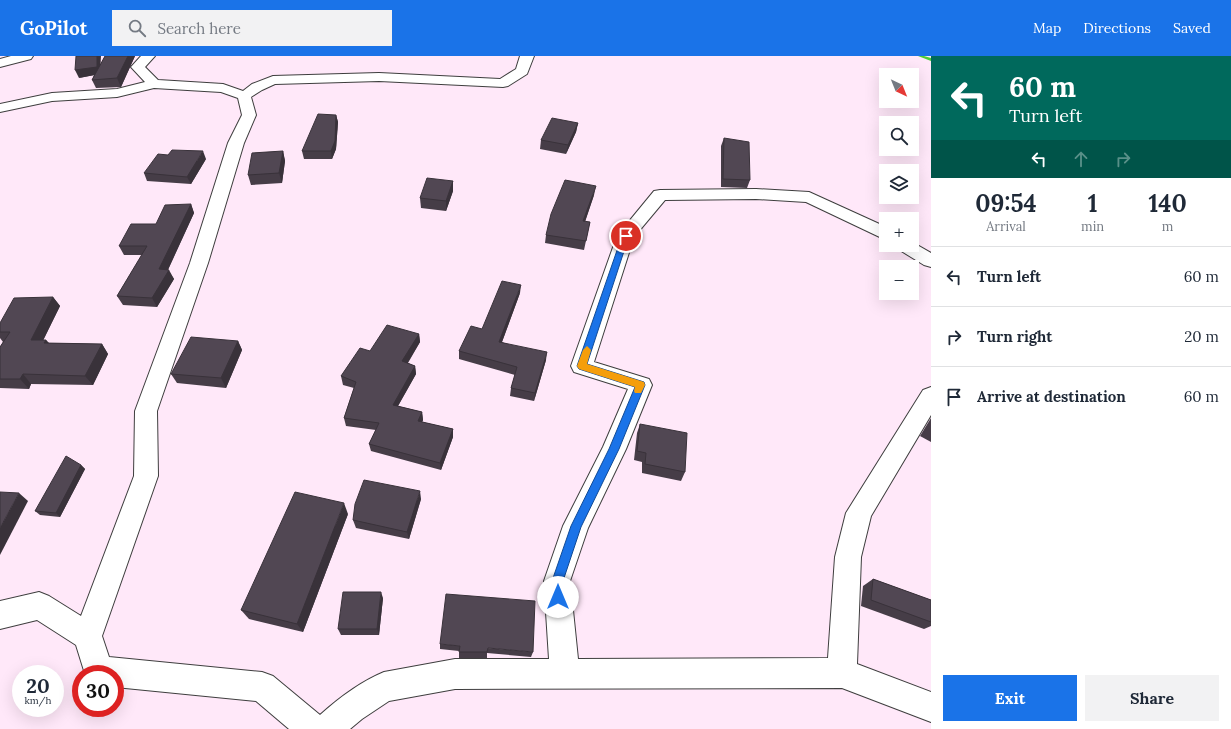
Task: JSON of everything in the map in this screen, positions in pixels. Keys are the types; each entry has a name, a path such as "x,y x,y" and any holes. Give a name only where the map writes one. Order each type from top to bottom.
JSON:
{"street":[{"path":"0,63 26,56"},
{"path":"148,56 138,67 154,84"},
{"path":"244,96 257,86 274,80 379,77 503,83 522,71 527,56"},
{"path":"0,108 52,97 117,93 154,84 223,88 244,96"},
{"path":"244,96 249,114 236,143 199,263 146,411 146,476 88,636 98,671 262,686 313,729"},
{"path":"565,674 557,581 576,526 614,449 641,385 582,366 626,236 660,195 756,194 809,197 879,231"},
{"path":"916,252 931,261"},
{"path":"842,673 848,557 860,513 931,396"},
{"path":"0,615 38,606 88,636"},
{"path":"327,729 351,708 384,686 455,674 842,673 931,707"}],"building":[{"path":"76,56 97,56 97,67 75,70"},
{"path":"105,56 128,56 117,78 92,80"},
{"path":"318,114 336,115 335,141 331,151 302,151"},
{"path":"552,118 578,123 568,145 541,140"},
{"path":"724,138 749,142 750,180 723,179"},
{"path":"172,150 203,151 187,177 144,173 158,154 168,155"},
{"path":"283,151 279,173 248,175 252,153"},
{"path":"427,178 453,181 446,201 420,198"},
{"path":"565,180 596,186 583,221 590,222 586,241 546,235 551,214"},
{"path":"191,204 159,269 169,270 152,298 117,296 147,246 119,246 131,224 156,224 165,205"},
{"path":"502,281 521,285 499,342 547,352 535,393 511,388 517,367 459,351 471,326 482,329"},
{"path":"53,297 31,340 46,340 44,343 102,344 85,376 23,374 20,379 0,379 0,347 10,332 0,332 0,323 14,298"},
{"path":"387,325 419,334 402,361 415,366 393,405 422,412 418,421 453,429 440,463 369,444 379,423 344,418 356,382 341,376 360,348 370,351"},
{"path":"191,337 238,341 221,378 171,374"},
{"path":"640,424 687,433 685,472 645,464 646,453 637,451"},
{"path":"66,456 81,465 56,513 35,511"},
{"path":"364,480 420,491 407,532 353,520 355,504"},
{"path":"0,492 19,493 0,528"},
{"path":"295,492 344,503 297,624 241,610"},
{"path":"873,579 931,600 931,622 871,600"},
{"path":"343,592 381,592 377,629 338,629"},
{"path":"446,594 535,601 533,652 488,648 487,652 459,652 460,646 440,644"}],"waterway":[{"path":"920,56 931,60"}],"slow traffic":[{"path":"587,350 582,366 641,385 638,391"}],"route":[{"path":"558,597 557,581 576,526 614,449 641,385 582,366 626,236"}]}
